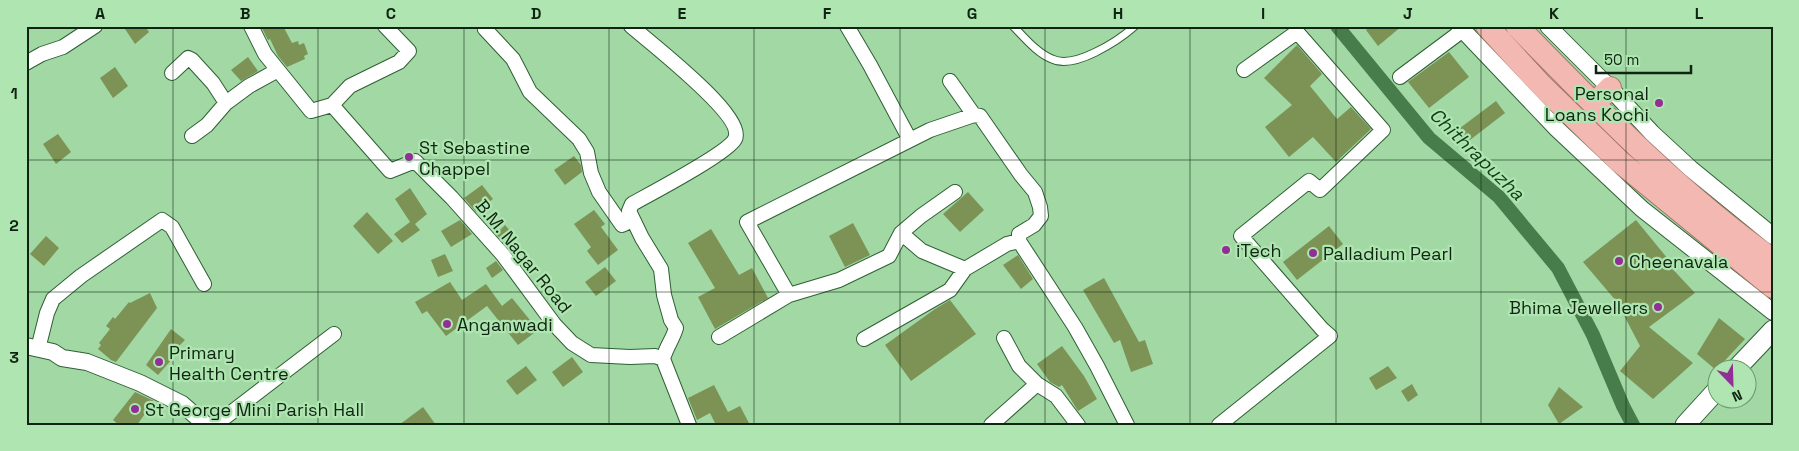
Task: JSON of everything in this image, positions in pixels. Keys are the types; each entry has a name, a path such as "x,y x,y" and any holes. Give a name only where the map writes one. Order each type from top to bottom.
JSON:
{"highway":[{"path":"1487,26 1540,85 1619,161 1773,286"},
{"path":"1517,26 1671,178 1744,239 1773,260"},
{"path":"1594,104 1610,88"}],"main road":[{"path":"1746,358 1773,330"},
{"path":"1685,425 1706,402"}],"street":[{"path":"26,62 63,47 95,26"},
{"path":"251,26 265,54 311,111 332,105 350,86 399,62 409,51 384,26"},
{"path":"487,26 485,28 488,34 513,59 530,92 579,139 587,152 591,173 599,192 622,225 633,220"},
{"path":"632,26 713,98 730,118 736,136 731,145 682,176 632,204 629,211 662,270 664,295 671,320 676,328 674,336 666,347 663,359 689,425"},
{"path":"847,26 910,140"},
{"path":"1548,26 1652,133 1684,163 1773,236"},
{"path":"1400,77 1461,28 1557,129 1642,209 1773,312"},
{"path":"1219,425 1330,336 1241,236 1309,181 1320,190 1383,130 1297,32 1244,70"},
{"path":"172,73 188,58 192,60 213,83 226,103"},
{"path":"192,136 207,125 226,103 249,86 278,70"},
{"path":"950,82 974,115"},
{"name":"B.M. Nagar Road","path":"332,105 390,171 414,161 452,198 503,255 554,324 572,342 591,355 655,356 663,359"},
{"path":"789,295 747,222 930,130 974,115 980,116 1020,175 1035,192 1040,207 1040,216 1034,225 1019,234 1019,241 1075,327 1127,425"},
{"path":"719,337 789,295 840,280 889,256 902,233 921,216 955,192"},
{"path":"204,284 172,227 162,220 81,276 53,299 32,347 53,352 62,358 87,362 140,383 182,404 206,425"},
{"path":"902,233 922,251 965,269"},
{"path":"864,339 950,290 965,269 1007,244 1019,241"},
{"path":"215,425 334,334"},
{"path":"1004,338 1019,366 1037,384 1056,396 1078,425"},
{"path":"991,425 1037,384"}],"lane":[{"path":"1014,27 1040,52 1053,60 1068,62 1080,59 1125,34 1135,26"}],"building":[{"path":"123,26 145,26 149,32 135,44"},
{"path":"261,26 283,26 292,43 298,41 299,45 304,43 308,54 304,56 305,59 287,67 278,56"},
{"path":"1371,26 1402,26 1378,46 1366,30"},
{"path":"1297,45 1322,74 1310,86 1337,119 1351,107 1371,129 1336,162 1313,137 1289,157 1265,127 1292,105 1264,78"},
{"path":"1449,52 1469,77 1429,108 1408,82"},
{"path":"248,57 258,71 241,81 231,70"},
{"path":"115,67 128,86 113,98 100,78"},
{"path":"1496,101 1505,113 1466,143 1456,131"},
{"path":"58,134 71,152 56,164 43,144"},
{"path":"574,156 581,165 582,172 565,185 554,170"},
{"path":"482,185 493,199 476,212 464,198"},
{"path":"410,188 427,214 415,224 420,230 402,243 394,234 410,222 395,199"},
{"path":"968,192 984,210 960,232 943,214"},
{"path":"594,210 605,224 601,227 618,250 598,265 587,251 591,247 574,224"},
{"path":"367,212 393,241 378,254 353,226"},
{"path":"460,220 472,234 451,247 441,231"},
{"path":"1636,220 1668,259 1665,261 1695,293 1649,327 1693,363 1653,399 1620,371 1640,346 1617,302 1583,262"},
{"path":"853,223 870,255 845,267 829,236"},
{"path":"505,225 517,239 508,247 496,234"},
{"name":"Palladium Pearl","path":"1329,226 1343,244 1297,280 1283,262"},
{"path":"711,229 739,275 752,268 768,298 715,329 698,297 715,288 688,243"},
{"path":"46,236 59,248 44,266 30,254"},
{"path":"445,254 453,271 438,277 431,260"},
{"path":"1018,255 1033,279 1021,289 1003,265"},
{"path":"496,261 503,270 492,278 486,268"},
{"path":"605,267 616,281 596,296 585,282"},
{"path":"1104,278 1139,342 1145,340 1153,364 1131,372 1120,340 1114,343 1083,290"},
{"path":"450,282 462,300 486,284 502,306 512,298 538,330 518,345 487,306 446,336 427,311 422,314 415,302"},
{"path":"150,293 157,308 116,362 111,360 98,349 101,345 99,343 110,329 106,326 113,317 115,319 129,302"},
{"path":"950,300 976,334 911,381 885,345"},
{"path":"1719,318 1745,339 1727,358 1706,358 1706,362 1697,354"},
{"path":"171,329 185,340 169,356 173,358 158,375 146,365"},
{"path":"1062,346 1084,376 1097,399 1078,411 1062,385 1059,387 1050,382 1037,364"},
{"path":"572,357 583,372 563,387 552,372"},
{"path":"526,366 537,380 517,395 506,381"},
{"path":"1388,366 1397,378 1376,390 1369,378"},
{"path":"1412,384 1418,395 1408,402 1401,391"},
{"path":"714,385 728,412 740,406 750,425 716,425 710,413 697,420 688,398"},
{"path":"1559,387 1583,407 1559,424 1548,405"},
{"name":"St George Mini Parish Hall","path":"135,392 154,401 137,425 119,425 113,420"},
{"path":"423,407 436,425 399,425"}],"waterway":[{"name":"Chithrapuzha","path":"1337,26 1429,138 1499,197 1558,268 1593,335 1633,425"}],"place":[{"name":"Personal Loans Kochi","path":"1659,103"},
{"name":"St Sebastine Chappel","path":"409,157"},
{"name":"iTech","path":"1226,250"},
{"name":"Palladium Pearl","path":"1313,253"},
{"name":"Cheenavala","path":"1619,261"},
{"name":"Bhima Jewellers","path":"1658,307"},
{"name":"Anganwadi","path":"447,324"},
{"name":"Primary Health Centre","path":"159,362"},
{"name":"St George Mini Parish Hall","path":"135,409"}]}
